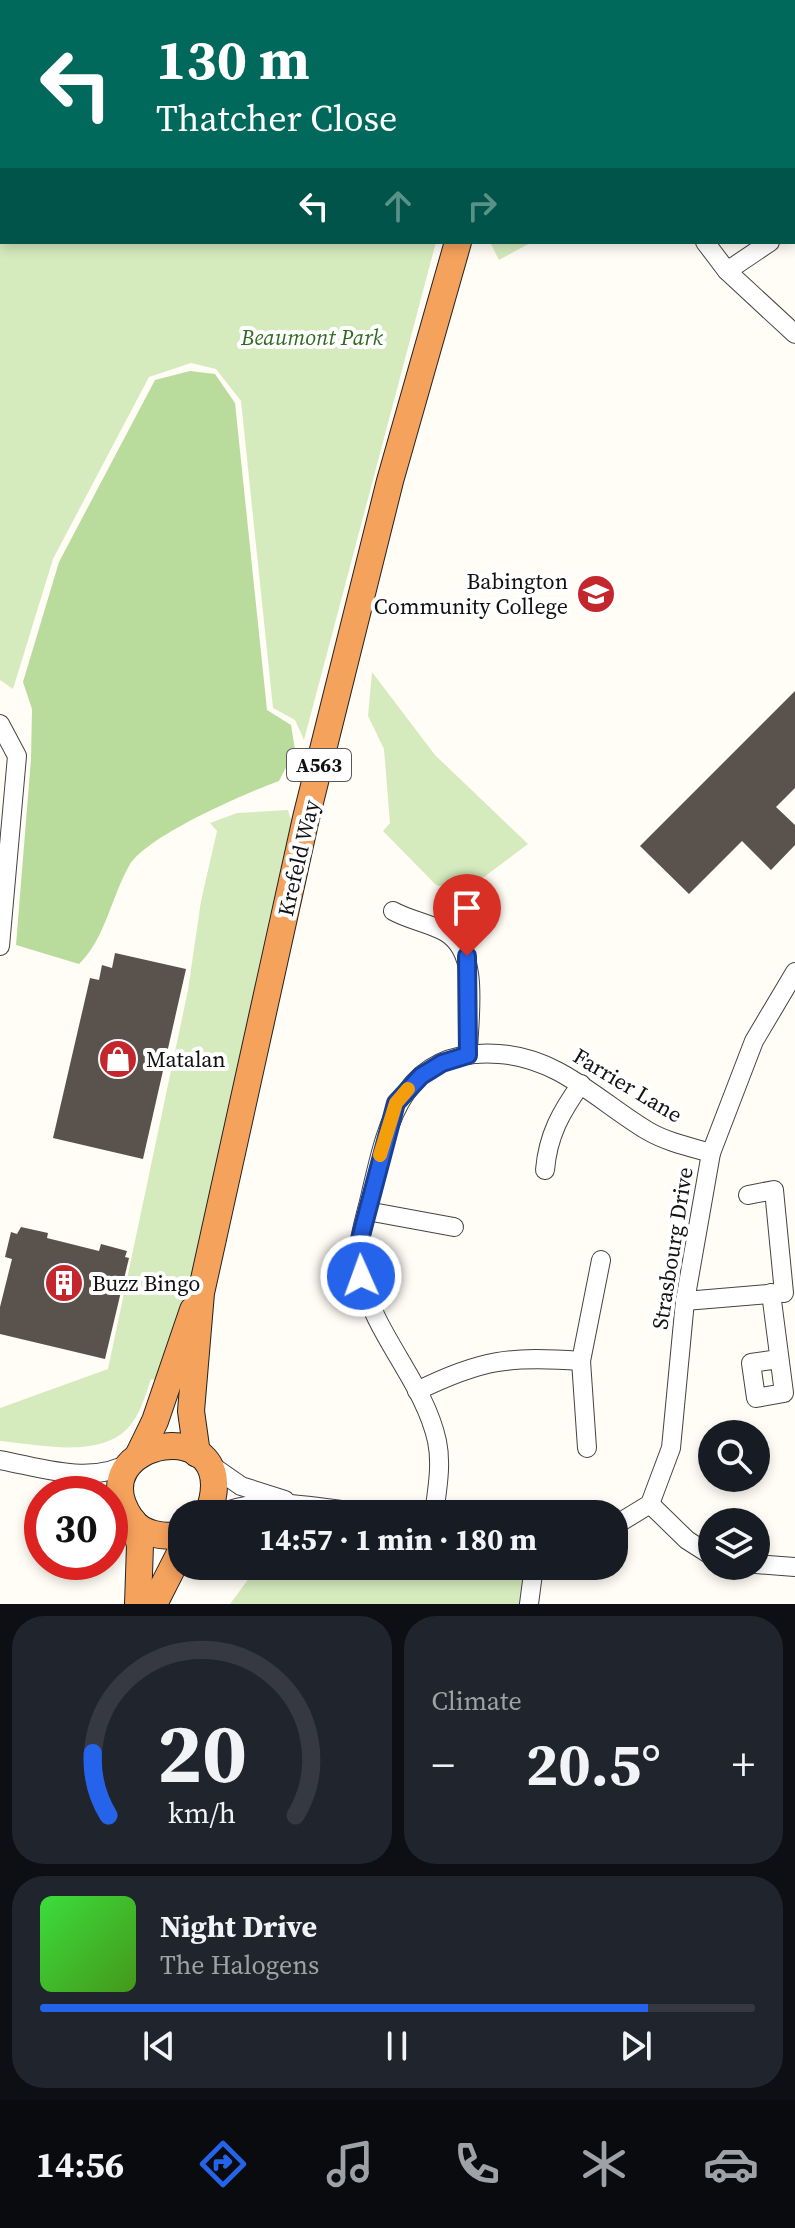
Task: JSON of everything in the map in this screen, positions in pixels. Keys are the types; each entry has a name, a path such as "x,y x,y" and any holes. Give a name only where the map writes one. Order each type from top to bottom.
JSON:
{"highway":[{"name":"Krefeld Way","path":"213,1500 212,1474 201,1458 191,1411 201,1293 306,818 390,481 457,244"},
{"name":"Krefeld Way","path":"126,1476 155,1421 186,1326 201,1293"},
{"path":"136,1458 163,1444 179,1445 201,1458"},
{"path":"128,1515 156,1535 168,1535"},
{"path":"128,1520 140,1545 138,1604"},
{"path":"154,1604 168,1576"}],"street":[{"path":"707,244 727,271 795,334"},
{"path":"727,271 767,244"},
{"path":"0,724 17,756 0,946"},
{"path":"393,911 444,931 458,941 467,956 468,1055"},
{"name":"Strasbourg Drive","path":"650,1504 671,1448 685,1301 711,1153 754,1041 795,972"},
{"name":"Farrier Lane","path":"436,1500 440,1458 433,1426 372,1308 361,1276 358,1247 396,1103 421,1076 442,1063 468,1055 501,1053 565,1072 648,1131 711,1153"},
{"path":"545,1170 548,1142 561,1111 581,1084"},
{"path":"748,1195 774,1190 783,1293 779,1359"},
{"path":"367,1211 454,1227"},
{"path":"587,1448 581,1361 601,1260"},
{"path":"685,1301 783,1293"},
{"path":"417,1391 485,1362 507,1358 581,1361"},
{"path":"0,1460 70,1475 122,1468 136,1458"},
{"path":"201,1458 241,1486 283,1500"},
{"path":"628,1517 650,1504 698,1547"},
{"path":"770,1565 795,1567"},
{"path":"529,1604 532,1580"}],"green space":[{"name":"Beaumont Park","path":"0,244 435,244 304,740 295,720 273,708 241,401 216,369 191,363 149,377 53,559 13,689 0,680"},
{"path":"491,244 528,244 499,260"},
{"path":"190,371 215,374 235,403 267,710 291,725 295,750 279,781 198,817 139,854 123,878 95,943 79,964 16,945 31,759 32,709 23,682 59,562 155,380"},
{"path":"372,672 435,755 528,844 464,892 436,885 383,831 390,823 384,749 368,716"},
{"path":"288,810 290,818 298,821 205,1233 160,1382 151,1379 132,1424 100,1444 66,1447 0,1441 0,1408 108,1369 188,990 201,901 217,831 210,823 237,813"},
{"path":"248,1580 523,1580 520,1604 230,1604"}],"building":[{"path":"795,691 795,788 776,807 795,825 795,845 771,870 742,841 689,894 640,846"},
{"name":"Matalan","path":"115,953 186,969 143,1159 53,1138 90,978 99,980 102,965 112,968"},
{"name":"Buzz Bingo","path":"21,1227 48,1233 47,1238 99,1251 101,1244 127,1251 125,1257 129,1258 105,1359 0,1334 0,1307 12,1259 5,1257 11,1232 17,1234"}],"slow traffic":[{"path":"380,1155 396,1103 408,1089"}],"place":[{"name":"Babington Community College","path":"596,594"},
{"name":"Matalan","path":"118,1059"},
{"name":"Buzz Bingo","path":"64,1283"}],"route":[{"path":"361,1276 358,1247 361,1230 396,1103 421,1076 442,1063 468,1055 467,956"}]}
